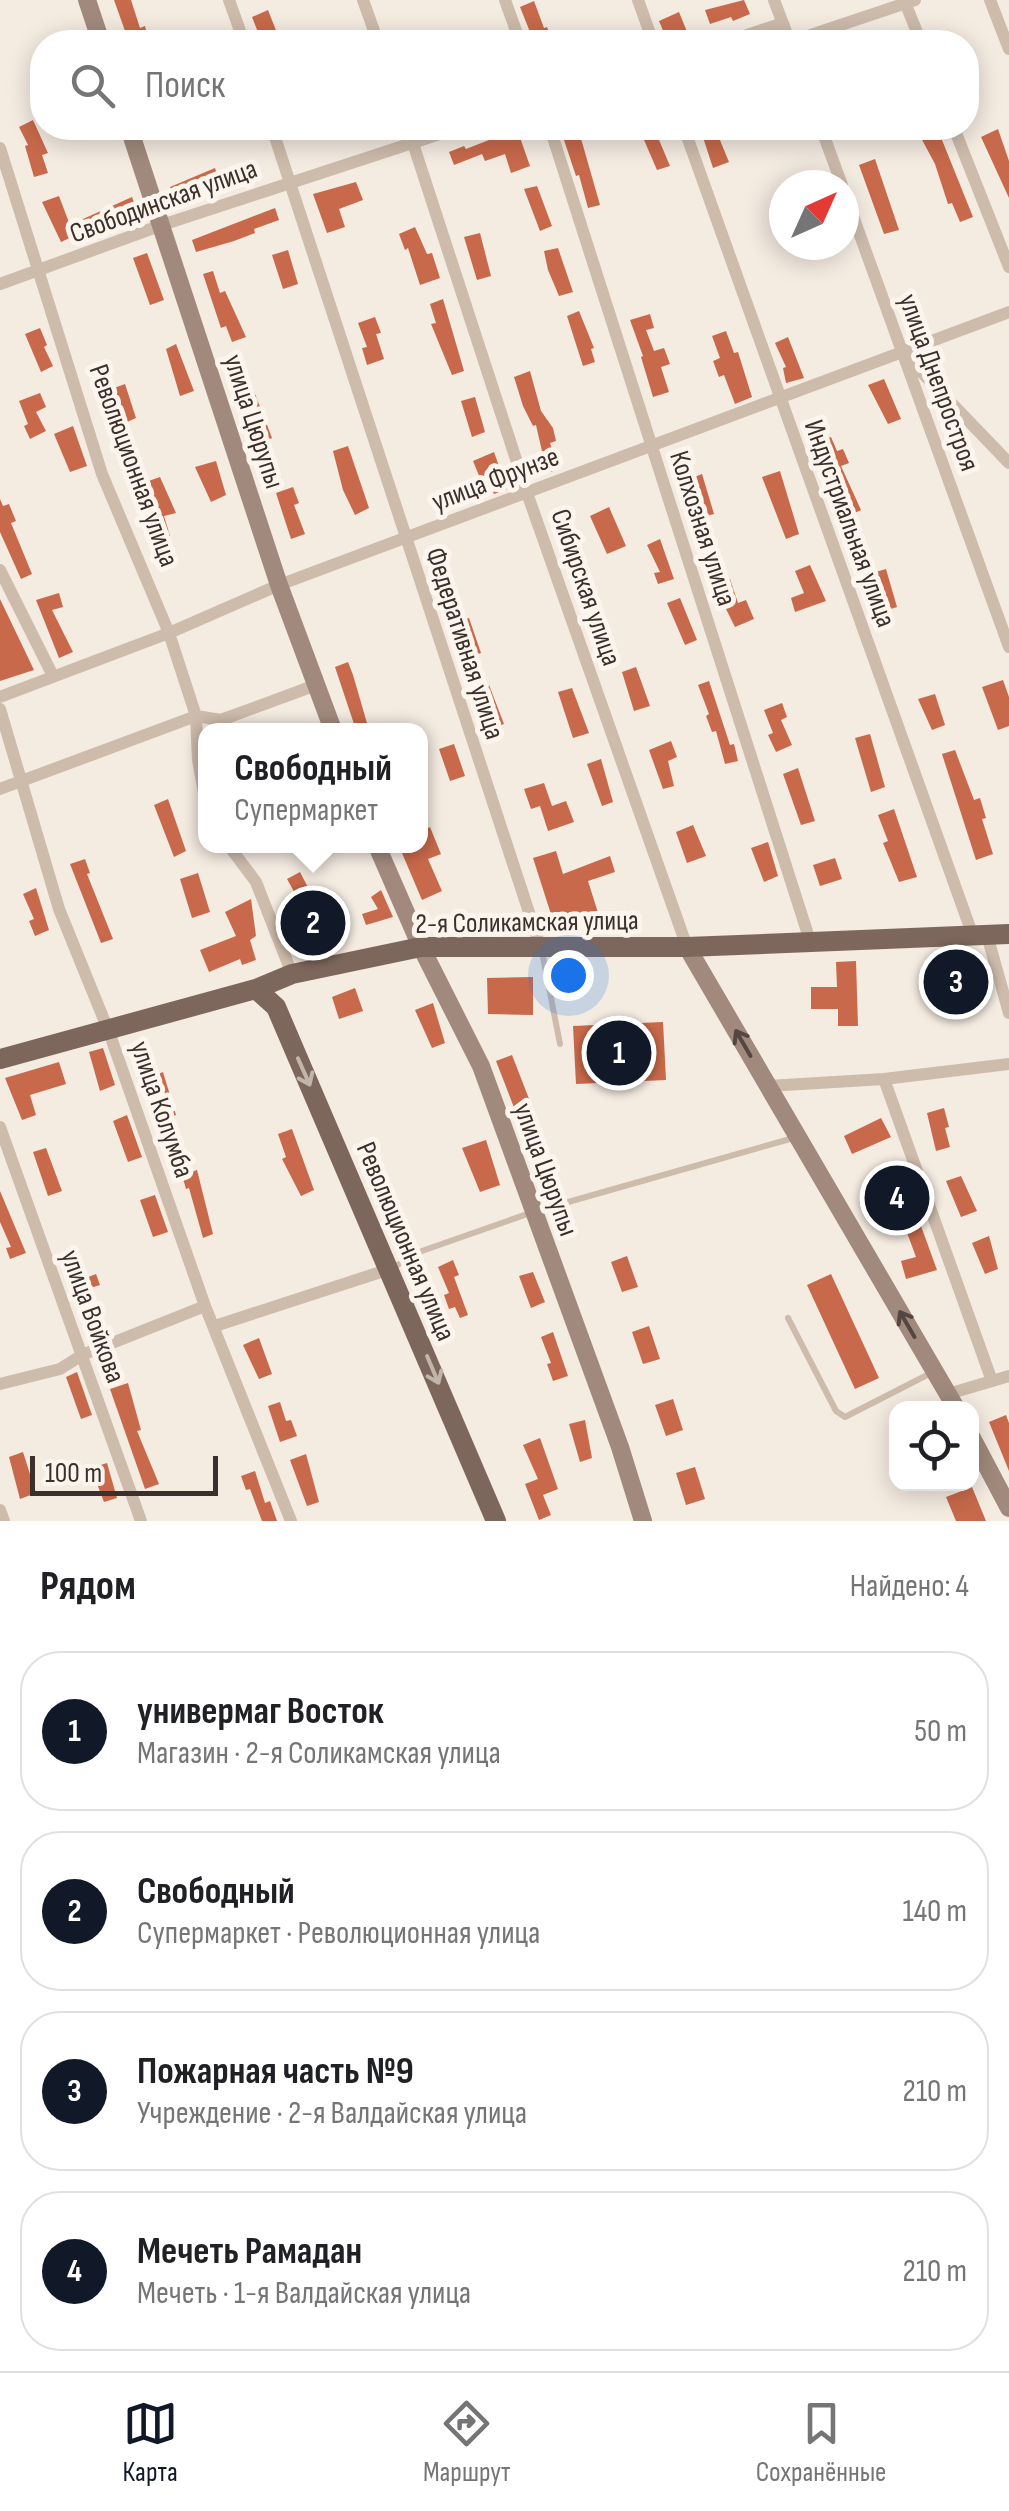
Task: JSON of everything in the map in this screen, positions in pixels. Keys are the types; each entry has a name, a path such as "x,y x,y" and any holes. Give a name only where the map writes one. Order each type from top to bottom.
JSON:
{"main road":[{"name":"2-я Соликамская улица","path":"0,1060 256,990 292,974 421,947 687,947 1009,934"},
{"name":"Революционная улица","path":"256,990 276,1008 496,1521"}],"street":[{"path":"87,0 97,30"},
{"path":"230,0 240,30"},
{"path":"363,0 374,30"},
{"path":"505,0 516,30"},
{"path":"638,0 649,30"},
{"path":"774,0 786,30"},
{"path":"990,0 1009,49"},
{"path":"825,30 908,1 917,30"},
{"path":"762,30 783,23"},
{"name":"улица Цюрупы","path":"134,140 279,585 330,723"},
{"name":"Федеративная улица","path":"276,140 540,946"},
{"name":"Свободинская улица","path":"0,284 394,140"},
{"name":"Сибирская улица","path":"412,140 527,493 687,947"},
{"name":"Колхозная улица","path":"554,140 812,944"},
{"name":"Индустриальная улица","path":"688,140 1009,1013"},
{"name":"улица Днепростроя","path":"825,140 836,170"},
{"path":"959,140 1009,267"},
{"name":"Революционная улица","path":"0,148 102,474 169,633 196,716 198,760"},
{"name":"улица Днепростроя","path":"859,232 1009,647"},
{"name":"улица Фрунзе","path":"0,697 169,633 279,585 1009,312"},
{"path":"902,352 1009,463"},
{"path":"0,570 53,676"},
{"path":"0,789 196,716 222,720 316,685"},
{"name":"улица Колумба","path":"0,709 59,909 109,1032 205,1306 291,1521"},
{"path":"235,853 256,882 292,974"},
{"name":"улица Цюрупы","path":"379,853 481,1066 643,1521"},
{"path":"687,947 952,1401 1009,1376"},
{"path":"768,1086 884,1080 1009,1064"},
{"path":"884,1080 992,1382"},
{"name":"улица Войкова","path":"0,1127 141,1521"},
{"path":"215,1326 390,1270"},
{"path":"0,1384 60,1369 82,1355 205,1306"},
{"path":"979,1451 1009,1508"},
{"path":"0,1510 4,1521"}],"lane":[{"path":"540,946 560,1044"},
{"path":"390,1270 419,1252 533,1212 798,1137"},
{"path":"788,1318 836,1412 844,1417 934,1371"}],"building":[{"path":"114,0 131,0 140,28 145,26 146,30 125,30"},
{"path":"744,0 750,14 710,24 705,10"},
{"path":"534,1 548,30 529,30 520,7"},
{"path":"268,10 276,30 257,30 252,17"},
{"path":"679,12 686,30 663,30 659,21"},
{"path":"30,122 30,140 42,140 48,153 42,155 48,173 34,177 25,146 28,145 19,127"},
{"path":"998,129 1009,161 1009,198 981,137"},
{"path":"489,140 521,140 530,166 511,173 505,154 485,161 482,154 454,165 449,152 464,146 466,149"},
{"path":"564,140 581,140 600,205 588,208 579,175 576,176"},
{"path":"644,140 659,140 670,166 657,170"},
{"path":"704,140 720,140 729,162 713,168"},
{"path":"922,140 942,140 973,217 960,222 952,203 948,204"},
{"path":"875,159 899,230 884,234 859,165"},
{"path":"215,168 220,183 175,198 170,187"},
{"path":"356,182 363,200 339,209 345,227 327,233 313,194"},
{"path":"537,186 552,226 540,231 524,189"},
{"path":"59,196 74,236 61,242 42,202"},
{"path":"132,197 138,214 88,230 83,219"},
{"path":"275,208 279,220 254,229 255,233 196,252 192,240"},
{"path":"415,227 427,254 432,253 440,278 420,285 399,234"},
{"path":"480,233 491,276 477,280 464,237"},
{"path":"558,248 573,292 559,296 544,251"},
{"path":"288,250 298,284 283,289 272,255"},
{"path":"147,253 164,300 150,305 133,258"},
{"path":"213,271 220,293 225,291 246,337 232,342 226,326 221,328 203,274"},
{"path":"443,299 464,371 452,375 431,324 436,323 430,304"},
{"path":"579,311 594,348 591,349 595,362 583,366 567,316"},
{"path":"650,314 654,328 646,330 654,351 664,348 670,364 661,367 669,392 653,397 630,320"},
{"path":"375,317 384,359 367,365 362,348 367,347 358,323"},
{"path":"40,328 53,366 41,372 25,334"},
{"path":"726,331 734,353 738,352 752,397 735,404 724,375 719,377 713,361 720,358 712,336"},
{"path":"788,337 804,378 786,383 786,367 775,343"},
{"path":"176,344 194,391 180,396 166,349"},
{"path":"530,371 541,411 553,428 556,441 550,443 559,469 547,473 536,425 533,426 523,406 514,377"},
{"path":"884,379 901,419 888,424 868,385"},
{"path":"125,384 136,418 118,426 106,391"},
{"path":"254,391 272,438 260,443 240,396"},
{"path":"40,393 46,407 36,412 46,431 30,439 19,401"},
{"path":"475,397 485,432 472,437 461,401"},
{"path":"73,426 87,466 70,472 54,434"},
{"path":"831,437 837,451 843,449 849,463 841,466 861,510 846,517 817,443"},
{"path":"348,446 369,508 355,515 343,490 333,451"},
{"path":"494,452 507,489 494,494 487,475 480,478 473,461"},
{"path":"216,461 226,495 211,502 195,467"},
{"path":"780,471 799,534 786,539 762,477"},
{"path":"702,474 714,514 694,519 682,482"},
{"path":"160,477 176,513 164,516 170,536 156,541 140,484"},
{"path":"293,487 299,503 294,505 305,534 291,539 276,493"},
{"path":"0,499 3,506 9,504 16,521 11,523 32,574 21,579 0,532"},
{"path":"609,507 626,546 607,554 590,516"},
{"path":"660,539 674,579 658,584 654,573 660,572 647,545"},
{"path":"810,565 826,601 795,612 791,598 804,593 795,571"},
{"path":"886,569 897,607 882,612 869,574"},
{"path":"730,579 738,603 746,600 754,619 735,627 714,585"},
{"path":"59,593 63,607 52,610 73,652 59,658 36,600"},
{"path":"680,598 697,640 685,645 667,603"},
{"path":"0,599 34,670 0,681"},
{"path":"469,618 481,653 463,659 452,624"},
{"path":"348,662 367,723 354,723 335,667"},
{"path":"636,667 650,706 634,711 622,672"},
{"path":"1003,680 1009,697 1009,726 998,730 982,687"},
{"path":"709,681 738,761 725,764 716,731 712,732 706,716 709,714 698,685"},
{"path":"489,685 504,724 489,729 476,689"},
{"path":"572,688 589,733 573,738 558,692"},
{"path":"935,694 945,725 932,730 918,699"},
{"path":"782,703 787,717 781,720 792,745 776,752 768,735 773,733 764,710"},
{"path":"870,734 885,787 871,792 855,738"},
{"path":"671,741 677,757 668,761 674,786 663,789 649,750"},
{"path":"454,744 465,776 450,781 439,749"},
{"path":"955,750 974,800 980,798 993,854 976,860 942,754"},
{"path":"601,759 613,802 602,806 587,764"},
{"path":"798,768 815,821 801,825 783,774"},
{"path":"544,783 552,806 566,801 574,822 548,831 540,806 531,809 524,789"},
{"path":"168,799 186,851 174,857 154,805"},
{"path":"894,809 917,877 899,882 883,843 888,841 878,815"},
{"path":"693,825 706,856 687,863 676,832"},
{"path":"428,828 441,854 428,859 442,891 422,900 402,853 428,853"},
{"path":"768,842 778,876 764,882 751,848"},
{"path":"556,851 563,874 610,856 615,872 588,881 600,919 557,933 533,858"},
{"path":"835,858 842,879 820,886 813,865"},
{"path":"85,859 90,873 87,874 113,939 101,943 70,864"},
{"path":"300,872 315,901 324,897 338,936 309,947 299,942 288,911 302,906 287,879"},
{"path":"198,873 210,912 192,918 180,879"},
{"path":"36,888 49,930 35,936 29,921 34,919 23,894"},
{"path":"381,890 393,917 366,925 362,914 378,909 371,897"},
{"path":"251,899 256,936 250,940 256,960 242,965 240,959 209,972 200,950 236,936 225,912"},
{"path":"856,961 858,1026 838,1026 838,1009 811,1009 811,987 837,987 836,962"},
{"path":"981,963 983,998 931,1001 928,966"},
{"path":"533,977 533,1015 488,1014 487,978"},
{"path":"355,988 363,1011 339,1019 332,997"},
{"path":"433,1003 445,1043 432,1048 415,1010"},
{"path":"663,1022 666,1080 576,1084 573,1026"},
{"path":"103,1048 115,1085 100,1091 89,1052"},
{"path":"512,1055 538,1122 522,1128 496,1061"},
{"path":"59,1062 66,1084 30,1095 36,1115 22,1120 5,1078"},
{"path":"163,1072 176,1115 161,1120 147,1078"},
{"path":"944,1108 950,1147 936,1151 927,1113"},
{"path":"127,1115 142,1157 128,1162 113,1121"},
{"path":"881,1118 891,1137 852,1154 844,1136"},
{"path":"292,1129 314,1190 301,1196 282,1159 286,1157 278,1134"},
{"path":"486,1140 500,1185 480,1192 462,1148"},
{"path":"46,1148 62,1191 48,1196 33,1152"},
{"path":"197,1170 213,1234 203,1238 182,1175"},
{"path":"961,1176 977,1211 961,1217 946,1181"},
{"path":"905,1182 937,1270 906,1279 901,1261 916,1257 899,1211 889,1215 880,1192"},
{"path":"0,1191 26,1253 10,1259 6,1248 11,1247 0,1222"},
{"path":"155,1195 168,1232 153,1237 140,1200"},
{"path":"989,1236 998,1269 985,1274 972,1243"},
{"path":"627,1256 638,1287 622,1292 611,1262"},
{"path":"81,1258 86,1278 96,1274 100,1285 77,1292 66,1262"},
{"path":"453,1260 459,1275 454,1277 468,1315 460,1318 455,1307 449,1309 444,1295 449,1293 438,1267"},
{"path":"533,1272 545,1302 531,1308 519,1276"},
{"path":"831,1274 879,1378 855,1389 807,1285"},
{"path":"649,1326 660,1359 643,1364 632,1332"},
{"path":"553,1332 568,1376 553,1381 541,1337"},
{"path":"259,1338 272,1374 259,1379 243,1345"},
{"path":"77,1372 92,1415 81,1419 66,1377"},
{"path":"128,1383 141,1430 137,1431 159,1484 145,1489 110,1389"},
{"path":"673,1399 683,1430 666,1436 655,1405"},
{"path":"280,1402 286,1421 291,1420 297,1436 280,1442 268,1406"},
{"path":"1006,1415 1009,1423 1009,1471 989,1422"},
{"path":"585,1420 592,1458 580,1462 569,1424"},
{"path":"540,1438 558,1489 543,1495 551,1515 539,1520 525,1484 538,1479 523,1445"},
{"path":"23,1452 36,1493 20,1499 9,1457"},
{"path":"306,1454 319,1502 307,1506 290,1460"},
{"path":"107,1463 117,1498 104,1502 91,1468"},
{"path":"695,1467 705,1499 686,1505 676,1473"},
{"path":"255,1471 265,1503 270,1501 277,1521 262,1521 250,1489 246,1490 241,1476"},
{"path":"974,1491 986,1521 956,1521 946,1497"}],"place":[{"name":"Свободный","path":"313,923"},
{"name":"Пожарная часть №9","path":"956,982"},
{"name":"универмаг Восток","path":"619,1053"},
{"name":"Мечеть Рамадан","path":"897,1198"}]}
